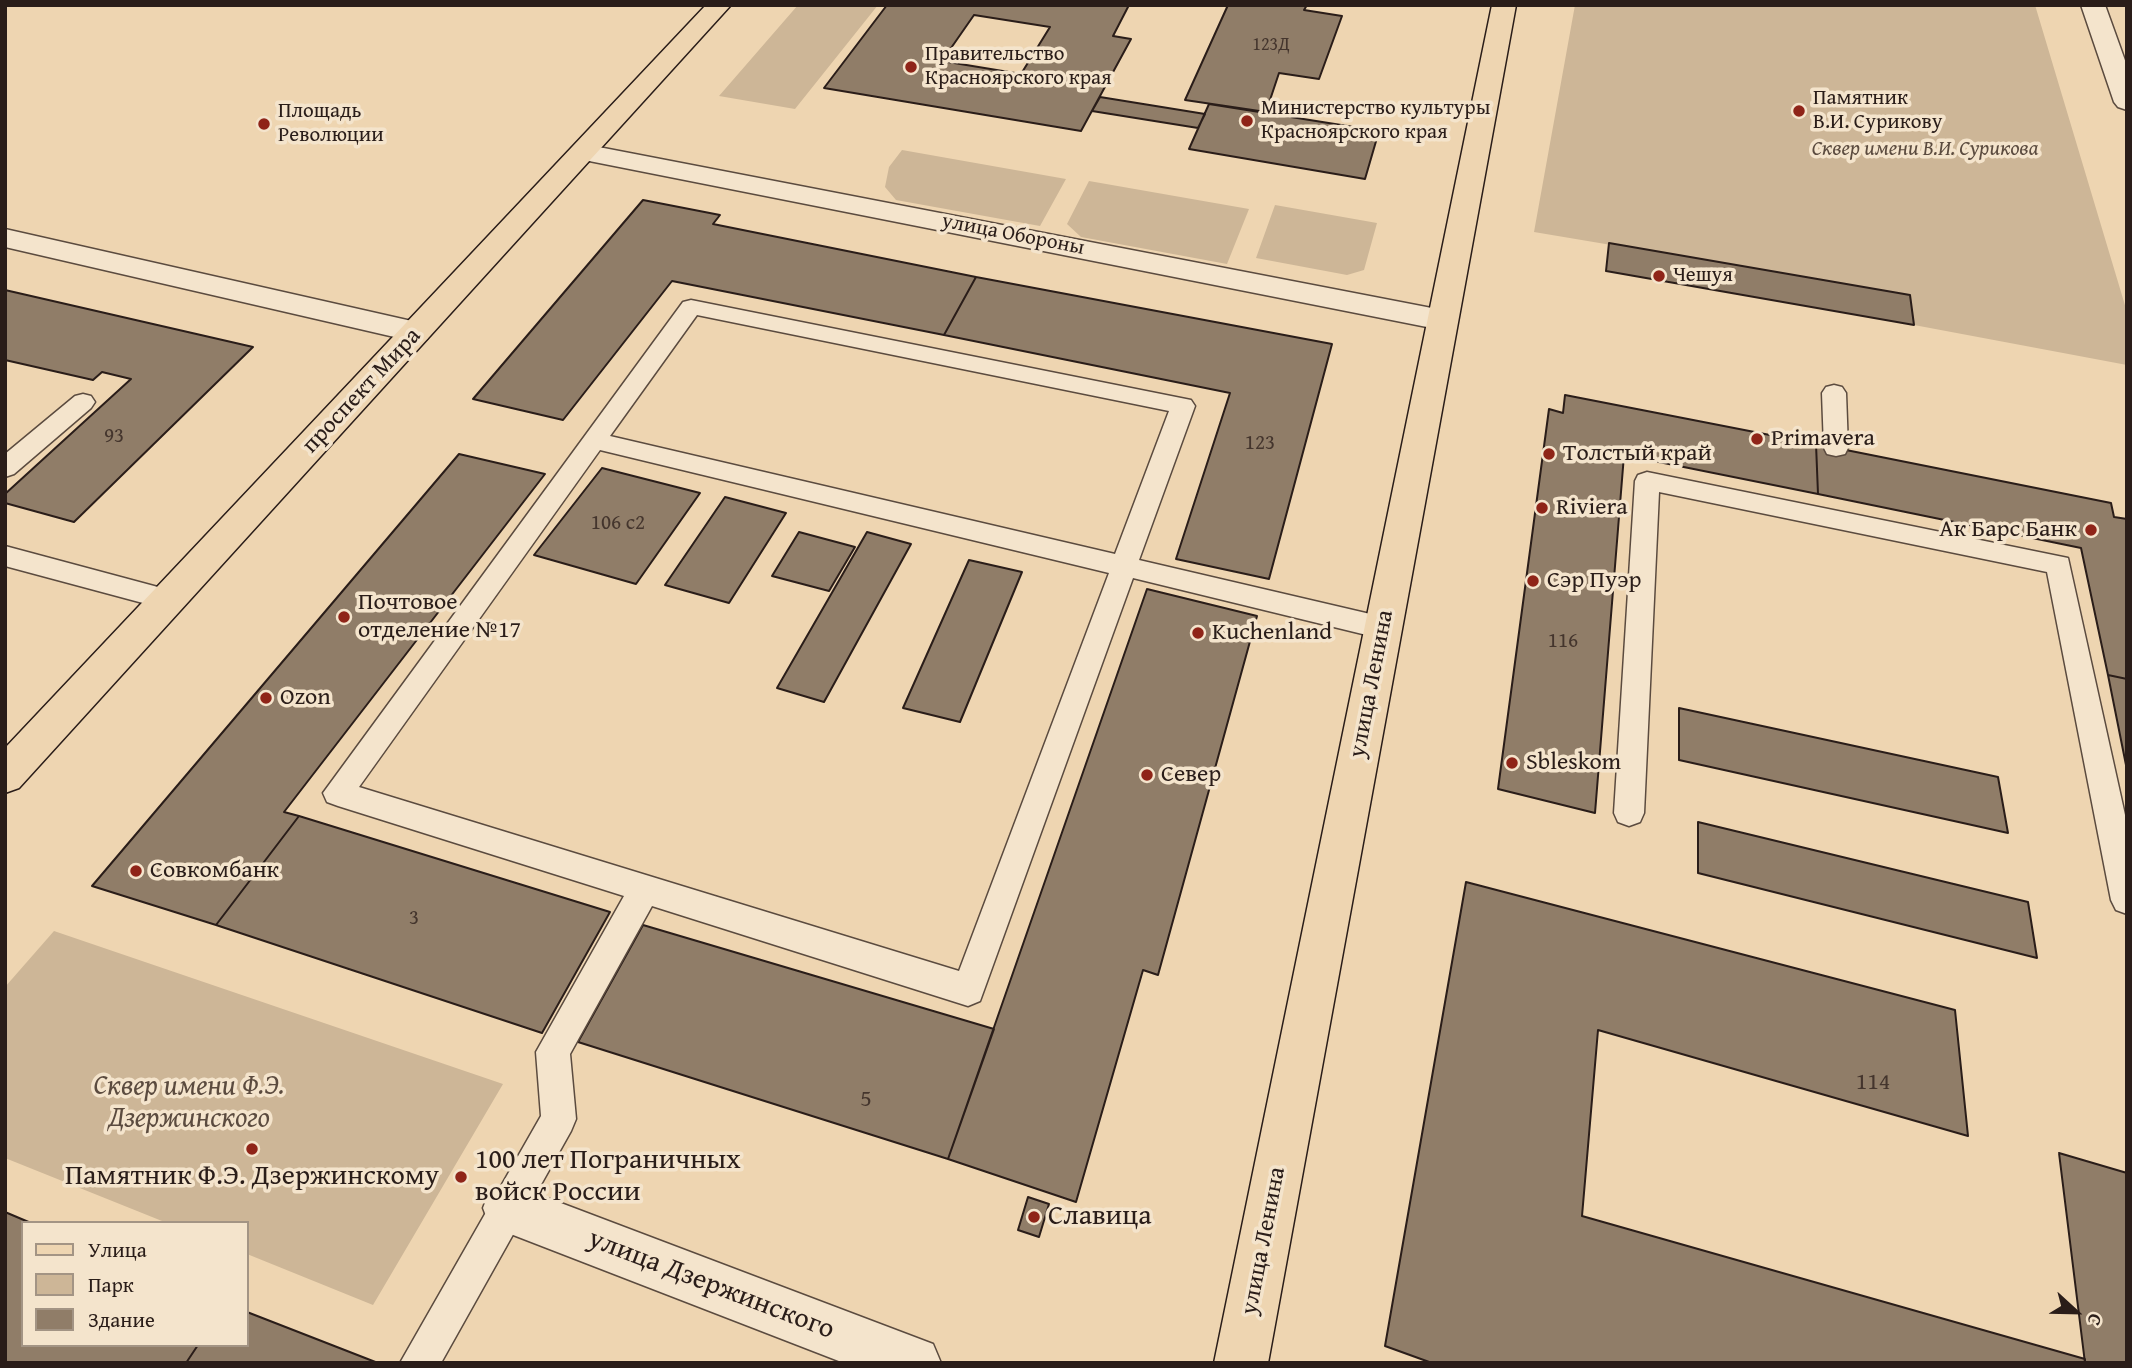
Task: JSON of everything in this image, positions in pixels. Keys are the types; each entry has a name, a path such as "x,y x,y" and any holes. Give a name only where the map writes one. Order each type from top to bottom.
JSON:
{"main road":[{"name":"проспект Мира","path":"5,776 719,5"},
{"name":"улица Ленина","path":"1241,1363 1504,5"}],"street":[{"path":"2093,5 2120,62 2127,102"},
{"name":"улица Обороны","path":"583,152 1442,320"},
{"path":"5,238 416,332"},
{"name":"улица Дзержинского","path":"508,1208 914,1363"}],"lane":[{"path":"691,307 1183,406 1124,567 968,990 338,793 597,441 691,307"},
{"path":"1834,393 1836,448"},
{"path":"5,468 83,402"},
{"path":"597,441 1383,628"},
{"path":"1629,813 1647,481 1838,508 2059,565 2127,900"},
{"path":"5,556 169,600"},
{"path":"419,1363 559,1119 553,1052 645,889"}],"green space":[{"path":"798,5 878,5 795,109 719,96"},
{"name":"Сквер имени В.И. Сурикова","path":"1575,5 2035,5 2127,312 2127,365 1914,325 1909,295 1534,232"},
{"path":"902,150 1066,179 1040,226 896,200 885,187 889,167"},
{"path":"1089,181 1249,209 1227,264 1081,237 1067,224"},
{"path":"1275,205 1377,223 1364,270 1347,275 1256,258"},
{"name":"Сквер имени Ф.Э. Дзержинского","path":"54,931 503,1084 373,1305 248,1254 248,1221 162,1221 5,1158 5,987"}],"building":[{"name":"Правительство Красноярского края","path":"887,5 1129,5 1113,36 1131,39 1081,131 824,88","holes":["974,15 1050,27 1021,74 942,61"]},
{"path":"1228,5 1307,5 1304,10 1342,16 1319,79 1279,73 1266,112 1185,100"},
{"path":"1100,97 1205,114 1198,128 1092,111"},
{"path":"1209,104 1379,131 1365,179 1189,149"},
{"path":"643,200 720,215 713,224 976,277 944,335 672,281 563,420 473,399"},
{"path":"1609,243 1910,295 1914,325 1606,271"},
{"path":"976,277 1332,344 1269,579 1176,559 1230,393 944,335"},
{"path":"5,290 253,347 74,522 5,503 5,494 131,379 102,372 93,380 5,360"},
{"path":"1565,395 1816,444 1818,494 1624,455 1595,813 1498,789 1549,409 1563,413"},
{"path":"1816,444 2111,503 2114,517 2127,519 2127,679 2108,675 2081,548 1818,494"},
{"path":"459,454 545,474 284,812 299,816 216,925 92,886"},
{"path":"602,468 700,493 636,584 534,555"},
{"path":"725,497 786,513 729,603 665,585"},
{"path":"799,532 855,547 829,591 772,576"},
{"path":"867,532 911,544 824,702 777,688"},
{"path":"969,560 1022,572 960,722 903,708"},
{"name":"Север","path":"1147,589 1257,616 1158,975 1143,970 1076,1202 948,1159"},
{"path":"2108,675 2127,679 2127,770"},
{"path":"1679,708 1998,777 2008,833 1679,760"},
{"path":"299,816 610,912 542,1033 216,925"},
{"path":"1698,822 2028,902 2037,958 1698,873"},
{"path":"1466,882 1955,1010 1968,1136 1598,1030 1582,1216 2085,1359 2085,1363 1432,1363 1385,1346"},
{"path":"643,925 994,1029 948,1159 578,1042"},
{"path":"2059,1153 2127,1173 2127,1363 2085,1363"},
{"name":"Славица","path":"1028,1197 1049,1204 1039,1237 1018,1230"},
{"path":"5,1212 26,1221 21,1221 21,1347 197,1347 186,1363 5,1363"},
{"path":"248,1312 378,1363 186,1363 197,1347 248,1347"}],"place":[{"name":"Правительство Красноярского края","path":"911,67"},
{"name":"Памятник В.И. Сурикову","path":"1799,111"},
{"name":"Министерство культуры Красноярского края","path":"1247,121"},
{"name":"Площадь Революции","path":"264,124"},
{"name":"Чешуя","path":"1659,276"},
{"name":"Primavera","path":"1757,439"},
{"name":"Толстый край","path":"1549,454"},
{"name":"Riviera","path":"1542,508"},
{"name":"Ак Барс Банк","path":"2091,530"},
{"name":"Сэр Пуэр","path":"1533,581"},
{"name":"Почтовое отделение №17","path":"344,617"},
{"name":"Kuchenland","path":"1198,633"},
{"name":"Ozon","path":"266,698"},
{"name":"Sbleskom","path":"1512,763"},
{"name":"Север","path":"1147,775"},
{"name":"Совкомбанк","path":"136,871"},
{"name":"Памятник Ф.Э. Дзержинскому","path":"252,1149"},
{"name":"100 лет Пограничных войск России","path":"461,1177"},
{"name":"Славица","path":"1034,1217"}]}
